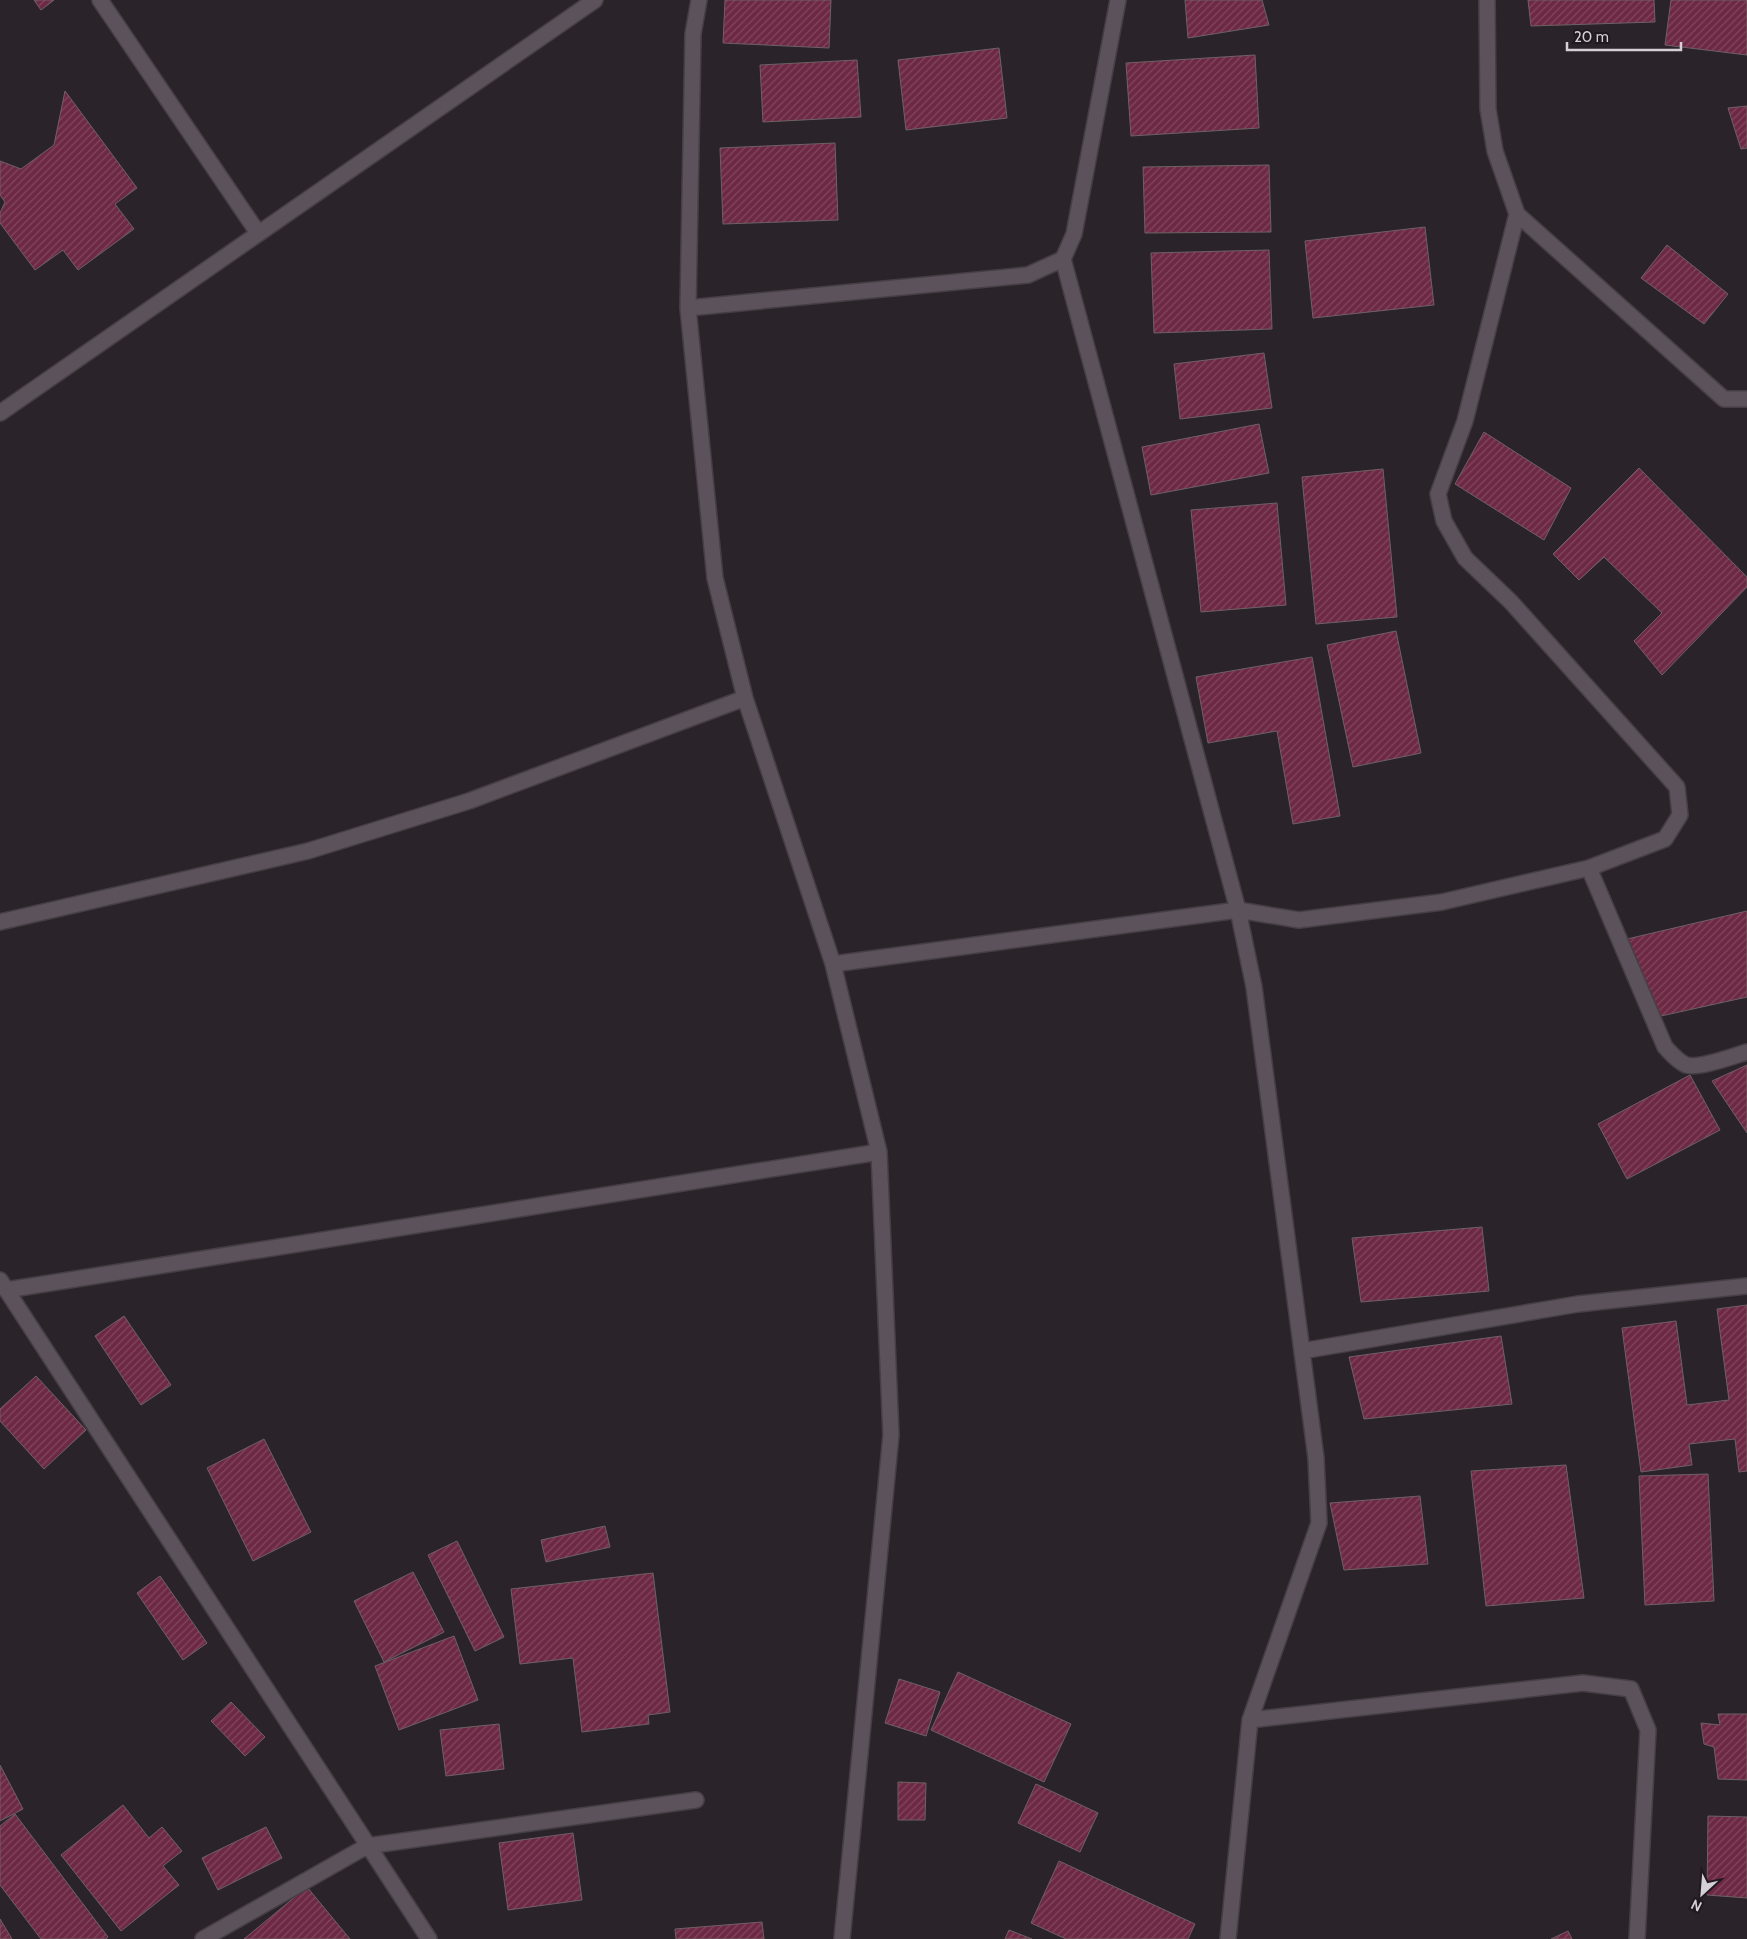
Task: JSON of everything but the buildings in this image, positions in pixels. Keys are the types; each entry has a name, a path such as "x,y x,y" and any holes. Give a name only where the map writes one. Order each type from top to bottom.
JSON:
{"street":[{"path":"100,0 258,232"},
{"path":"698,0 694,34 688,308 715,578 745,698 833,964 879,1152 891,1435 842,1939"},
{"path":"1118,0 1074,234 1063,259 1238,910 1254,987 1316,1458 1318,1523 1250,1720 1228,1939"},
{"path":"1487,0 1488,109 1496,151 1517,214 1724,399 1747,398"},
{"path":"0,413 588,2"},
{"path":"833,964 1238,910 1299,920 1442,902 1589,868 1664,839 1680,814 1678,787 1511,602 1465,558 1444,521 1438,494 1464,421 1517,214"},
{"path":"688,308 1028,275 1063,259"},
{"path":"0,922 308,851 469,801 745,698"},
{"path":"1589,868 1665,1047 1686,1065 1697,1066 1747,1052"},
{"path":"428,1939 3,1285 879,1152"},
{"path":"1302,1351 1578,1304 1747,1286"},
{"path":"1250,1720 1583,1683 1631,1689 1648,1730 1637,1939"},
{"path":"203,1939 366,1846 696,1800"}]}
